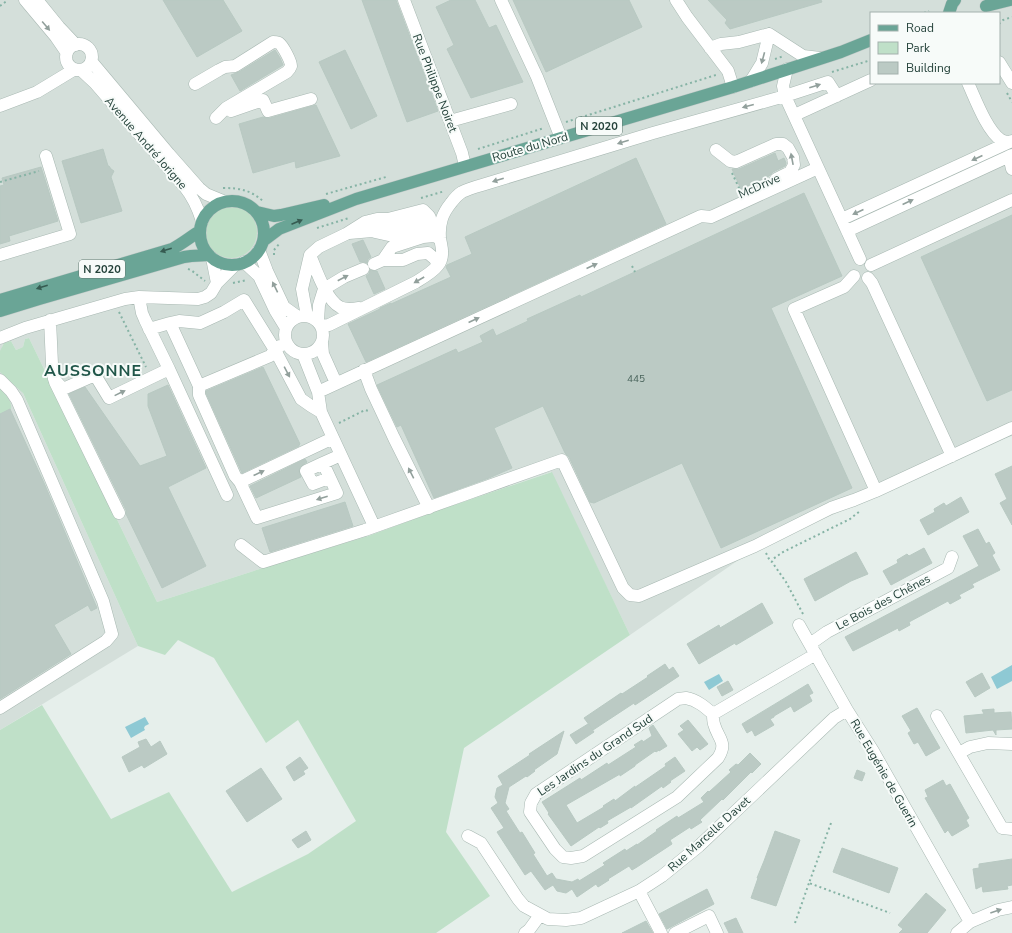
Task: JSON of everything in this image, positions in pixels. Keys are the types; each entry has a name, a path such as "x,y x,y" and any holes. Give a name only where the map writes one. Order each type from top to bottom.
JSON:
{"main road":[{"path":"985,6 1010,0"},
{"name":"Route du Nord","path":"261,246 280,229 356,199 464,160 561,138 733,87 841,52 870,40"},
{"name":"Route du Nord","path":"841,52 870,47"},
{"name":"Route du Nord","path":"257,212 281,216 315,207 356,199"},
{"path":"231,200 245,203 257,212 264,226 261,246 253,258 240,264 227,264 219,262 210,256 203,248 200,239 201,226 205,214 216,204 223,201 231,200"},
{"name":"N 2020","path":"0,300 172,249 186,241 201,226"},
{"name":"N 2020","path":"0,311 184,257 210,256"}],"street":[{"path":"25,0 70,52"},
{"path":"37,0 59,27 70,52 70,66 78,70"},
{"name":"Rue Philippe Noiret","path":"404,0 464,160"},
{"path":"501,0 537,77 561,138"},
{"path":"676,0 728,71 733,87"},
{"path":"710,48 721,44 739,42 769,34 803,56 820,58"},
{"path":"751,81 762,63 769,34"},
{"path":"195,84 225,67 235,66 273,42 276,42 281,45 290,61 291,66 287,72 226,108 216,118 263,100 268,111 311,99"},
{"path":"0,106 37,92 78,70 87,67 91,61 90,50 84,46 70,52 46,86"},
{"name":"Avenue André Jorigne","path":"91,61 199,188 206,194 223,201"},
{"path":"1004,64 1012,83"},
{"path":"787,69 783,86 785,96 860,259"},
{"name":"Avenue André Jorigne","path":"78,70 94,83 184,186 195,203 201,226"},
{"path":"794,114 870,80"},
{"path":"373,264 392,247 423,237 434,236 436,226 452,201 461,192 468,189 828,82 837,96"},
{"path":"968,84 989,127 1002,140 1011,142"},
{"path":"450,121 511,104"},
{"path":"842,220 1011,142"},
{"name":"McDrive","path":"716,150 730,161 736,162 776,144 783,144 788,148 793,157 794,165 790,172 716,205"},
{"path":"0,255 70,234 46,156"},
{"path":"847,231 1011,156 1012,169"},
{"path":"318,392 701,216 711,217 818,168"},
{"path":"871,265 1012,200"},
{"path":"261,246 267,271 284,307 311,320 329,325 416,282 438,265 441,261 442,253 436,226 423,210 388,219 377,219 365,222 346,234 319,246 310,255 302,289 311,320 323,332 323,354 336,383"},
{"path":"346,234 436,226"},
{"path":"311,320 319,305 324,289 344,277 373,264 403,260 417,254 428,253 435,259 438,265"},
{"path":"310,255 324,289 336,305 341,308 351,309 366,307"},
{"path":"0,338 50,320 125,299 139,297 198,299 205,297 211,293 212,282 210,256"},
{"path":"860,259 868,261 871,265 872,272 868,278 862,280 859,280 854,276 851,270 856,260 860,259"},
{"path":"212,282 240,264 259,276 275,310 286,328"},
{"path":"854,276 844,287 794,309 876,491"},
{"path":"868,278 872,283 952,456"},
{"path":"139,297 142,313 149,329 227,495"},
{"path":"149,329 179,321 200,322 224,312 244,300 275,350 301,399 321,412"},
{"path":"311,320 293,319 286,328 286,342 293,350 303,354 308,354 314,351 322,343"},
{"path":"50,320 54,379 120,513"},
{"path":"170,323 199,386 199,395 235,476 240,482 257,518 337,493 323,463"},
{"path":"199,386 270,356 275,350 286,342"},
{"path":"303,354 318,392 321,412 374,526"},
{"path":"54,379 63,389 95,375 109,398 169,369"},
{"path":"365,370 380,408 429,508"},
{"path":"0,380 11,391 17,400 103,600 112,634 106,641 0,708"},
{"path":"241,545 263,562 429,508 562,460 623,588 630,595 639,596 755,546 831,508 876,491 1012,428"},
{"path":"240,482 331,433"},
{"path":"329,478 313,484 306,471 341,455"},
{"name":"Le Bois des Chênes","path":"813,649 827,632 948,568 952,557"},
{"name":"Rue Eugénie de Guerin","path":"799,625 846,710 873,751 970,922"},
{"path":"713,714 813,649"},
{"name":"Les Jardins du Grand Sud","path":"678,699 692,699 703,705 713,714 714,724 723,745 721,752 718,758 677,797 583,856 571,858 563,857 555,849 530,812 530,803 536,794 678,699"},
{"name":"Rue Marcelle Davet","path":"468,836 481,843 524,906 548,919 566,920 581,918 639,891 662,876 699,846 834,718 846,710"},
{"path":"937,716 1002,828 1012,829"},
{"path":"959,753 970,747 988,743 1012,744"},
{"path":"639,891 661,933"},
{"path":"957,933 970,922 998,910 1012,908"},
{"path":"524,933 529,930 540,915"},
{"path":"675,933 710,916 717,933"}],"path":[{"path":"0,6 8,0"},
{"path":"929,12 945,9"},
{"path":"1000,23 1003,20 1012,17"},
{"path":"762,63 797,52"},
{"path":"464,160 556,125 728,71"},
{"path":"0,182 50,168"},
{"path":"326,194 386,176"},
{"path":"219,188 233,188 248,191 264,202"},
{"path":"632,266 634,272"},
{"path":"188,269 212,282"},
{"path":"230,283 249,280"},
{"path":"119,311 152,377"},
{"path":"331,433 365,410 375,411 380,408"},
{"path":"799,625 805,618 786,582 772,562 773,559 783,552 850,519 857,514 860,510 861,504 858,498"},
{"path":"795,923 831,823"},
{"path":"809,882 890,913"}],"shaded area":[{"name":"AUSSONNE","path":"0,0 1012,0 1012,436 991,442 753,550 630,635 551,472 368,536 157,602 29,338 25,339 23,347 16,350 11,341 4,343 2,347 138,646 0,730"}],"green space":[{"path":"231,206 241,208 249,214 255,222 257,232 255,242 249,250 241,256 231,258 221,256 213,250 207,242 205,232 207,222 213,214 221,208"},
{"path":"29,338 157,602 368,536 439,510 552,472 630,635 464,748 446,832 490,896 436,933 0,933 0,730 42,705 111,819 169,792 232,892 308,854 356,821 298,720 266,743 214,658 178,640 165,655 138,646 23,393 0,372 0,351 4,343 11,341 16,350 23,347 25,339"},
{"path":"0,389 11,403 11,409 0,414"}],"water":[{"path":"1012,665 1012,681 997,689 991,677"},
{"path":"719,674 723,681 709,690 704,682"},
{"path":"145,717 149,724 145,726 145,730 131,738 125,727"}],"building":[{"path":"163,0 223,0 242,31 197,57"},
{"path":"362,0 396,0 438,111 407,122"},
{"path":"451,0 475,0 489,28 496,25 523,82 471,98 447,49 454,45 436,7"},
{"path":"513,0 629,0 642,27 546,72"},
{"path":"708,0 821,0 822,2 730,29 725,23 727,20"},
{"path":"275,50 283,65 240,91 231,75 239,72"},
{"path":"345,50 377,116 351,129 319,62"},
{"path":"316,105 340,156 296,168 295,161 253,173 239,124 263,117 270,118"},
{"path":"103,149 108,166 114,171 111,177 122,211 81,223 62,161"},
{"path":"775,153 778,161 784,158 786,163 785,166 773,172 769,176 741,189 732,169 739,169"},
{"path":"636,158 666,224 366,362 348,324 380,308 451,277 446,267 447,265 472,254 465,237"},
{"path":"41,167 58,221 9,236 10,241 0,244 0,186 4,185 2,178"},
{"path":"804,193 842,276 771,308 852,488 721,548 682,463 594,503 590,502 543,406 494,428 512,468 434,498 401,425 397,427 377,385 456,349 458,353 483,342 480,336 493,329 496,336 528,321 527,319 580,295 581,297"},
{"path":"1012,215 1012,390 987,401 921,257"},
{"path":"363,240 371,257 368,259 367,263 360,262 352,244"},
{"path":"370,270 377,271 385,289 374,294 366,276 369,274"},
{"path":"263,367 300,444 299,446 242,473 206,391"},
{"path":"168,385 206,468 168,487 206,566 162,588 126,514 126,510 69,394 85,387 140,466 167,456 148,406 148,394"},
{"path":"10,409 44,483 97,608 91,611 88,605 54,625 71,654 0,699 0,414"},
{"path":"305,459 307,462 300,467 299,470 301,477 256,498 250,486"},
{"path":"1012,466 1012,525 1000,503 1007,499 995,474"},
{"path":"961,497 969,512 928,535 920,520 935,512 934,509 944,503 946,506"},
{"path":"345,502 353,526 270,552 262,528"},
{"path":"978,529 986,544 989,542 995,553 992,555 1000,570 972,584 974,587 959,595 961,598 950,604 948,601 909,622 910,625 899,631 898,628 853,651 845,637 979,566 963,536"},
{"path":"924,548 932,563 891,585 883,571 898,563 897,560 907,554 909,556"},
{"path":"856,552 868,574 851,581 815,601 804,579"},
{"path":"762,603 773,623 736,645 735,643 699,664 687,644 719,625 720,628"},
{"path":"665,664 669,670 673,667 679,676 593,730 584,718 648,677 647,676"},
{"path":"982,673 990,688 975,697 966,682"},
{"path":"728,681 733,690 722,696 717,687"},
{"path":"808,684 813,693 809,695 812,701 794,712 791,706 774,716 770,719 774,725 755,736 752,730 747,733 742,724"},
{"path":"917,708 940,748 926,756 918,742 914,744 908,733 911,731 902,716"},
{"path":"994,709 994,713 1011,712 1012,729 996,730 996,735 993,730 966,733 964,716 984,714 982,710"},
{"path":"688,720 708,744 700,750 697,747 692,751 678,734 684,730 680,726"},
{"path":"588,724 594,732 576,744 570,735"},
{"path":"653,725 667,746 659,751 655,751 620,776 620,774 566,805 577,823 604,807 603,806 614,799 615,801 666,766 665,764 675,757 685,771 670,781 671,782 663,788 662,786 631,808 607,821 608,823 600,828 599,827 571,846 548,814 549,813 542,802 580,778 581,780 607,763 608,765 636,747 634,745 642,740 643,742 652,736 649,728"},
{"path":"564,731 557,754 534,770 535,771 527,777 526,776 509,787 505,803 509,809 506,811 520,833 522,832 535,853 533,854 547,876 552,873 556,879 572,882 578,879 579,881 605,865 603,863 625,849 626,851 637,845 677,816 678,818 704,802 701,798 731,772 729,770 736,764 738,765 750,753 761,764 700,820 702,822 691,829 690,827 670,840 672,844 632,870 629,866 598,887 596,884 577,897 572,889 566,893 557,891 553,885 545,890 531,871 525,875 497,832 504,828 491,808 498,803 495,797 497,788 503,785 498,776"},
{"path":"146,739 151,747 160,741 167,754 144,768 142,765 129,772 122,757 140,747 138,742"},
{"path":"300,757 308,768 303,771 305,774 294,781 286,767"},
{"path":"261,768 282,799 247,822 226,791"},
{"path":"857,770 865,773 862,781 854,778"},
{"path":"943,780 946,786 950,784 969,818 966,820 969,826 952,836 948,830 945,833 925,798 928,797 925,790"},
{"path":"306,831 311,840 298,848 292,840"},
{"path":"775,831 800,840 776,906 751,898"},
{"path":"842,848 898,868 889,893 833,872"},
{"path":"1012,859 1012,885 1007,886 1008,889 983,892 982,886 976,889 973,869 979,868 979,864"},
{"path":"707,889 714,904 667,929 659,914"},
{"path":"926,893 946,910 927,933 899,933 903,929 898,925"},
{"path":"736,918 743,933 729,933 724,923"},
{"path":"646,921 653,933 622,933"}],"district":[{"name":"AUSSONNE","path":"93,370"}]}
